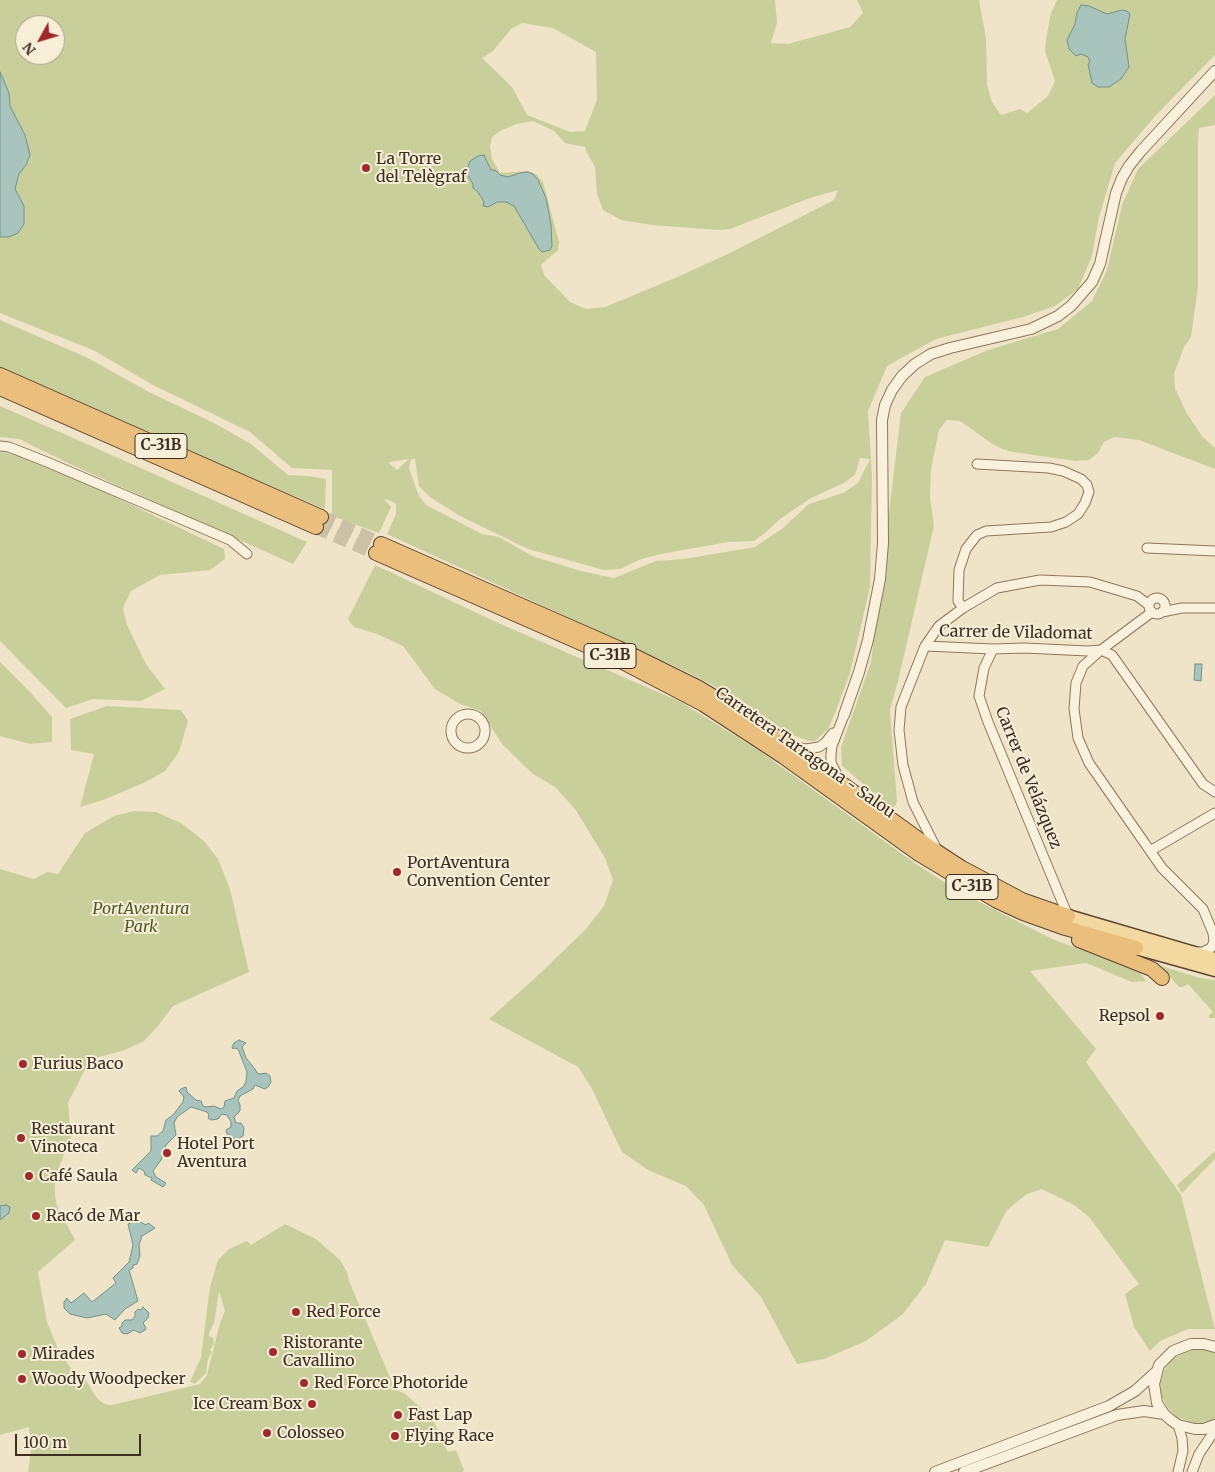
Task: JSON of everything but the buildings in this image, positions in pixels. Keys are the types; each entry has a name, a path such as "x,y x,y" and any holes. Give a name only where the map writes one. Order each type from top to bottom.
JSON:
{"highway":[{"name":"C-31B","path":"0,375 319,522 0,388"},
{"name":"Carretera Tarragona - Salou","path":"1068,916 1022,900 988,883 940,854 790,746 704,691 618,648 379,548 613,657 703,704 784,757 919,854 997,901 1062,927 1136,948"},
{"path":"997,901 1022,918 1152,969 1162,978"}],"main road":[{"name":"Carretera Tarragona - Salou","path":"1068,916 1215,959"},
{"name":"Carretera Tarragona - Salou","path":"1136,948 1215,970"}],"street":[{"path":"843,784 831,763 831,754 832,746 859,672 868,640 880,578 882,543 882,420 885,405 892,390 902,376 915,364 931,354 1031,329 1058,316 1071,306 1092,282 1100,264 1116,193 1129,166 1215,71"},
{"path":"0,446 9,447 40,459 230,540 247,554"},
{"path":"963,608 958,600 959,570 966,549 977,535 986,531 1000,529 1051,527 1066,522 1078,514 1089,492 1087,485 1081,480 1063,471 1049,468 977,464"},
{"path":"1147,548 1215,551"},
{"path":"940,854 918,812 903,765 899,730 901,707 925,646 939,626 963,608 997,588 1040,580 1090,582 1137,596 1142,595 1152,605 1158,614 1163,607 1161,599 1152,605 1083,666 1076,683 1074,709 1078,738 1089,762 1162,868 1203,909 1213,933 1214,942 1211,948 1203,952 1193,952"},
{"path":"1163,607 1215,608"},
{"name":"Carrer de Viladomat","path":"925,646 1102,650 1112,655 1203,784 1215,792"},
{"name":"Carrer de Velázquez","path":"993,649 984,668 979,696 1068,916"},
{"path":"790,746 806,749 819,747 830,738 844,716"},
{"path":"904,829 916,825 918,812"},
{"path":"1150,851 1215,813"},
{"path":"1215,1347 1197,1343 1178,1347 1163,1360 1157,1371 1154,1384 1155,1397 1164,1414 1178,1425 1195,1429 1215,1426"},
{"path":"935,1472 1109,1406 1134,1391 1157,1371"},
{"path":"964,1472 1117,1415 1144,1411 1164,1414"},
{"path":"1178,1425 1183,1451 1178,1472"},
{"path":"1192,1472 1198,1454 1215,1430"}],"green space":[{"path":"0,0 775,0 777,23 771,43 788,44 850,27 863,13 857,0 979,0 986,38 987,85 992,102 1001,115 1020,109 1027,113 1048,96 1055,81 1045,51 1046,39 1051,13 1057,0 1215,0 1215,55 1158,113 1115,163 1099,217 1092,256 1078,289 1055,306 1023,317 936,339 887,366 868,411 872,477 870,587 850,673 828,729 815,741 809,741 790,734 739,699 687,672 387,534 396,514 396,504 391,501 384,499 391,507 379,533 332,516 332,470 292,468 250,432 153,385 93,350 0,313","holes":["522,23 553,28 596,52 597,99 585,131 570,132 527,115 512,87 482,58 493,51 511,29","533,121 554,131 565,143 585,147 595,167 597,194 603,210 621,220 652,225 719,230 730,229 810,198 838,190 834,200 730,253 605,307 586,309 570,302 544,275 541,265 558,250 559,242 543,182 536,174 528,171 500,173 492,159 490,147 492,137 502,130 517,124","860,458 870,459 858,483 843,493 809,504 783,528 755,547 684,559 656,561 614,578 581,571 532,556 499,537 482,534 426,505 419,496 409,468 411,459 415,459 419,486 430,497 460,516 528,549 604,570 620,569 641,559 661,554 728,542 754,541 780,519 811,498 844,483 855,475","409,459 397,470 389,462"]},
{"path":"1215,95 1215,125 1199,128 1198,287 1191,337 1184,347 1174,374 1175,388 1186,412 1202,436 1215,448 1215,469 1139,440 1114,437 1104,442 1098,453 1089,460 1076,461 1013,452 991,443 960,421 947,420 939,430 931,469 930,496 934,526 890,710 897,802 893,809 842,766 841,747 871,662 901,413 925,377 988,350 1058,329 1092,301 1107,270 1122,205 1138,169"},
{"path":"0,320 86,357 149,392 214,423 251,444 288,475 326,479 325,509 0,368"},
{"path":"0,406 307,542 293,564 70,464 19,439 0,437"},
{"path":"0,452 15,454 90,485 224,549 225,559 210,570 160,575 131,591 123,608 127,625 146,664 165,689 141,701 93,699 66,708 0,641"},
{"path":"375,565 496,622 681,702 761,752 916,864 958,891 1052,939 1139,971 1146,981 1132,982 1086,963 1030,971 1096,1049 1086,1062 1181,1195 1215,1329 1188,1329 1160,1341 1150,1351 1134,1327 1125,1294 1139,1284 1089,1217 1074,1205 1042,1189 1027,1194 1007,1210 988,1247 945,1240 926,1284 903,1314 866,1341 824,1359 797,1364 761,1297 732,1265 704,1205 686,1186 648,1170 622,1152 591,1087 578,1067 489,1019 585,930 604,906 613,880 605,858 575,809 555,787 533,774 502,744 481,711 460,704 435,689 403,646 377,634 354,627 348,619"},
{"path":"0,662 52,717 52,742 30,744 0,736"},
{"path":"107,706 181,710 188,721 179,752 165,771 146,782 103,800 80,807 94,754 71,750 70,719"},
{"name":"PortAventura Park","path":"134,811 156,812 181,823 204,841 218,859 230,889 249,972 173,1006 144,1041 125,1050 99,1057 88,1064 68,1103 71,1136 55,1178 55,1195 57,1206 75,1240 38,1272 47,1322 58,1349 76,1376 86,1380 101,1402 108,1405 200,1384 207,1375 220,1323 225,1311 219,1291 214,1323 209,1333 209,1336 213,1338 214,1344 210,1350 212,1352 208,1359 206,1373 195,1384 190,1382 201,1357 210,1287 218,1260 229,1249 247,1241 251,1245 285,1224 316,1239 340,1260 347,1272 349,1281 395,1389 405,1394 426,1412 434,1422 448,1452 456,1450 464,1470 463,1472 28,1472 31,1450 29,1427 0,1435 0,869 34,879 47,872 58,874 85,833 114,816"},
{"path":"1161,966 1200,978 1215,980 1215,1018 1209,1018 1209,1015 1213,1012 1188,984 1179,987"},
{"path":"1215,1151 1215,1159 1182,1193 1177,1185"},
{"path":"1201,1349 1215,1353 1215,1419 1196,1424 1177,1417 1168,1408 1162,1397 1160,1383 1164,1371 1171,1360 1188,1350"}],"water":[{"path":"1081,5 1089,6 1107,14 1122,10 1130,14 1125,39 1129,67 1121,79 1109,87 1098,87 1092,83 1088,57 1081,54 1076,56 1069,49 1067,40"},
{"path":"0,72 9,93 10,106 25,135 30,155 26,165 19,174 15,189 24,206 24,224 18,233 9,237 0,237"},
{"path":"484,155 491,170 495,170 500,175 508,177 528,172 533,174 538,180 546,198 551,225 552,246 550,250 542,252 539,249 514,206 506,202 497,202 488,207 483,206 484,202 473,188 473,184 466,172 470,161"},
{"path":"1195,664 1202,664 1201,681 1194,680"},
{"path":"239,1040 246,1043 242,1047 246,1058 257,1073 266,1073 270,1076 271,1082 265,1089 255,1085 253,1089 240,1096 238,1100 240,1111 234,1117 236,1123 241,1123 244,1128 243,1136 237,1139 227,1134 226,1130 231,1127 231,1122 227,1115 222,1114 218,1119 211,1120 208,1118 207,1112 191,1107 177,1117 174,1123 176,1135 166,1145 161,1160 153,1171 156,1177 166,1183 163,1187 151,1180 152,1178 145,1175 144,1171 139,1168 136,1173 132,1170 151,1151 151,1136 157,1136 163,1131 166,1120 173,1115 183,1102 184,1097 179,1091 181,1089 186,1087 187,1092 196,1100 201,1101 203,1106 206,1107 214,1106 221,1109 224,1107 225,1101 234,1098 237,1091 246,1082 247,1072 238,1049 233,1049 232,1047"},
{"path":"6,1205 10,1207 9,1213 0,1220 0,1206"},
{"path":"137,1220 146,1225 148,1223 155,1228 142,1236 139,1245 140,1256 137,1264 133,1265 133,1268 129,1270 138,1301 125,1309 115,1320 106,1314 87,1318 70,1314 64,1308 64,1302 67,1298 71,1303 84,1293 92,1302 116,1283 113,1278 129,1262 133,1245 128,1224"},
{"path":"143,1307 149,1313 148,1318 143,1323 146,1328 145,1330 140,1333 134,1330 127,1334 122,1333 119,1328 122,1326 122,1323 125,1320 132,1320 135,1312"}],"tunnel":[{"path":"321,517 381,544"},
{"path":"316,527 376,553"}],"place":[{"name":"La Torre del Telègraf","path":"366,168"},
{"name":"PortAventura Convention Center","path":"397,872"},
{"name":"Repsol","path":"1160,1016"},
{"name":"Furius Baco","path":"23,1064"},
{"name":"Restaurant Vinoteca","path":"21,1138"},
{"name":"Hotel Port Aventura","path":"167,1153"},
{"name":"Café Saula","path":"29,1176"},
{"name":"Racó de Mar","path":"36,1216"},
{"name":"Red Force","path":"296,1312"},
{"name":"Ristorante Cavallino","path":"273,1352"},
{"name":"Mirades","path":"22,1354"},
{"name":"Woody Woodpecker","path":"22,1379"},
{"name":"Red Force Photoride","path":"304,1383"},
{"name":"Ice Cream Box","path":"312,1404"},
{"name":"Fast Lap","path":"398,1415"},
{"name":"Colosseo","path":"267,1433"},
{"name":"Flying Race","path":"395,1436"}]}
